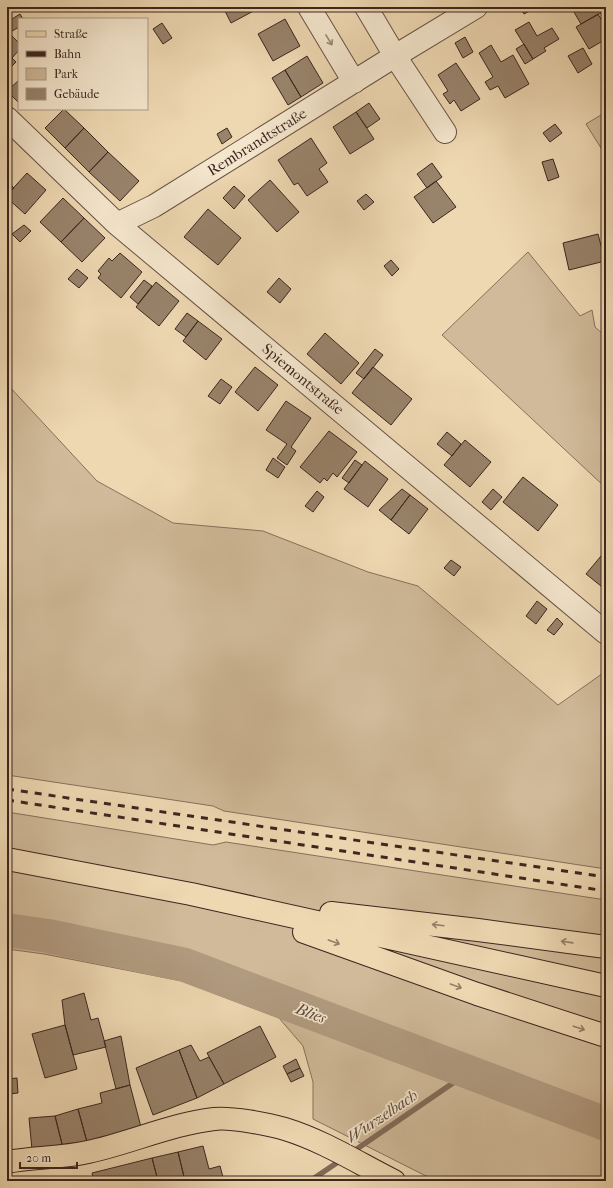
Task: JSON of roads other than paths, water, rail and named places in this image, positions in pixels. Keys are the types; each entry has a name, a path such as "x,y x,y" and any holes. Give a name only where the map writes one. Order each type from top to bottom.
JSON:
{"main road":[{"path":"7,859 191,894 606,986"},
{"path":"191,894 606,947"},
{"path":"191,894 307,933 477,994 606,1036"},
{"path":"7,1162 88,1152 182,1125 215,1118 248,1121 277,1127 316,1140 392,1180"}],"street":[{"path":"309,7 354,82"},
{"path":"366,7 395,56 445,132"},
{"name":"Rembrandtstraße","path":"117,224 154,206 476,7"},
{"name":"Spiemontstraße","path":"7,118 117,224 606,633"}],"waterway":[{"name":"Blies","path":"7,930 48,936 185,965 606,1124"},
{"name":"Wurzelbach","path":"351,1153 469,1072"},
{"name":"Wurzelbach","path":"310,1181 341,1160"}],"railway":[{"path":"7,789 606,877"},
{"path":"7,800 606,891"}]}
